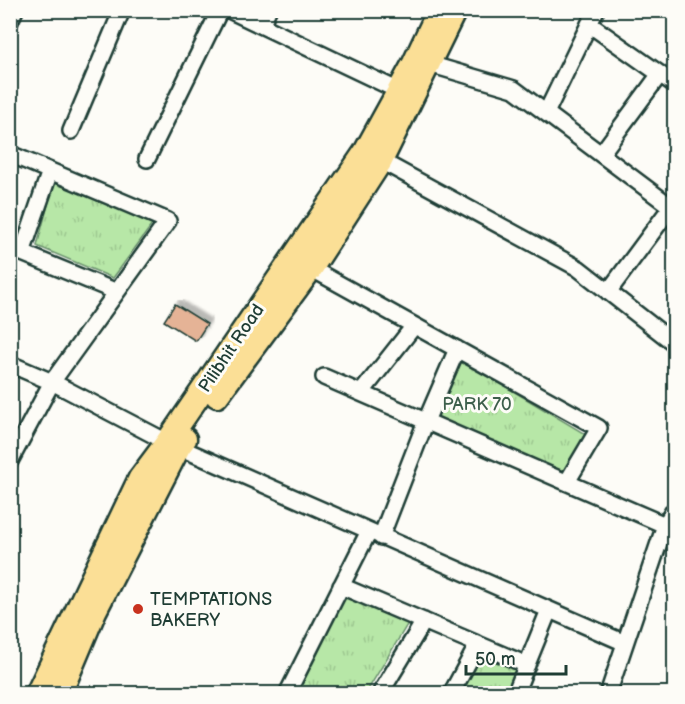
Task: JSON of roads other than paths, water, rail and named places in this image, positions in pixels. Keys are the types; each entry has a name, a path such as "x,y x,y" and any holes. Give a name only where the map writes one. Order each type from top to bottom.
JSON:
{"highway":[{"name":"Pilibhit Road","path":"37,693 140,478 173,444 302,264 373,156 397,90 414,63 439,10"},
{"path":"373,156 429,64 455,10"},
{"path":"60,693 95,611 173,444"}],"street":[{"path":"10,21 15,10"},
{"path":"71,131 122,10"},
{"path":"147,159 220,10"},
{"path":"230,10 397,90"},
{"path":"261,25 268,10"},
{"path":"546,113 592,17 675,84"},
{"path":"429,64 514,89 674,206 608,292"},
{"path":"601,154 660,74"},
{"path":"10,154 168,221 52,382 10,461"},
{"path":"373,156 578,268 675,343"},
{"path":"50,171 16,250 117,292"},
{"path":"302,264 599,428 567,482"},
{"path":"361,393 414,326"},
{"path":"287,693 341,586 375,534 457,349"},
{"path":"10,364 52,382 173,444 625,643"},
{"path":"324,377 670,527"},
{"path":"608,693 675,510"},
{"path":"341,586 527,665"},
{"path":"515,693 549,610"},
{"path":"380,693 424,621"},
{"path":"451,693 478,644"}],"place":[{"name":"TEMPTATIONS BAKERY","path":"138,609"}],"park label":[{"name":"PARK 70","path":"477,404"}]}
